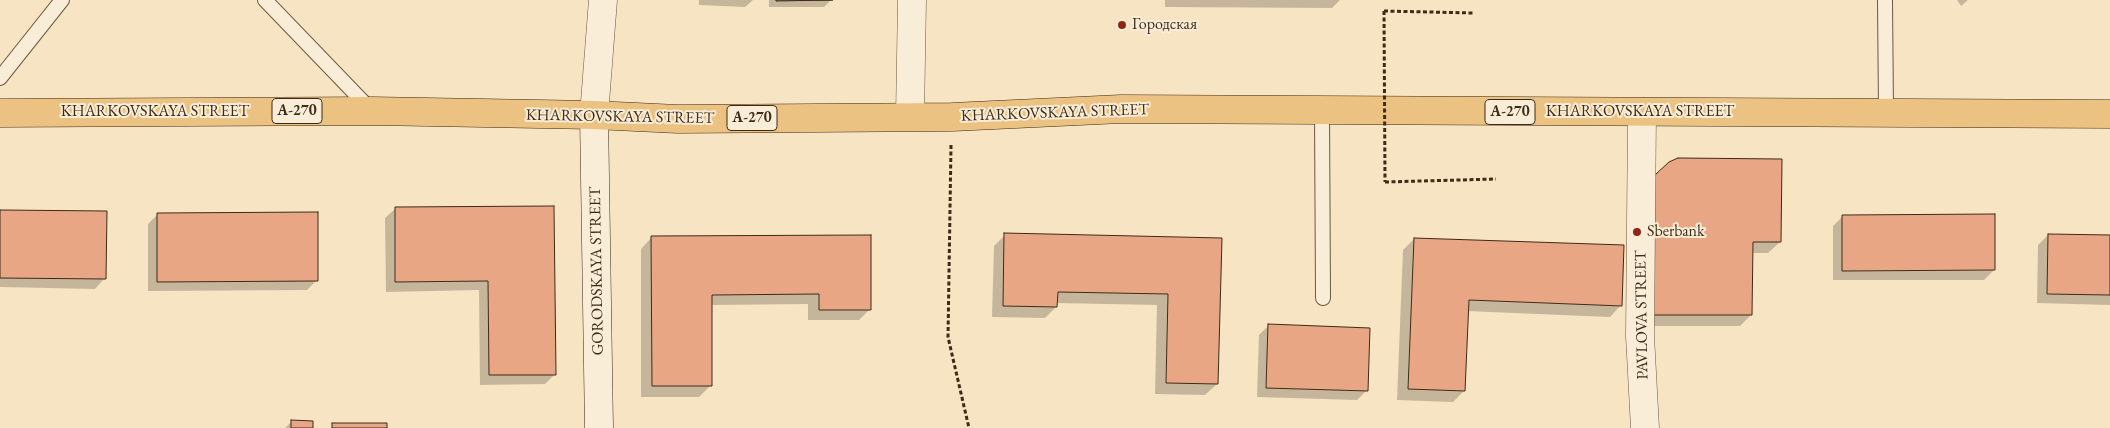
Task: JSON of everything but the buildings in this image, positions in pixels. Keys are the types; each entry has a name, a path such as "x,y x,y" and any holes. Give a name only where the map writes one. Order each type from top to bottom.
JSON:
{"highway":[{"name":"KHARKOVSKAYA STREET","path":"0,113 372,111 594,115 678,120 952,117 1121,109 1642,112 1886,111 2110,114"}],"street":[{"name":"GORODSKAYA STREET","path":"599,428 594,115 603,0"},
{"path":"910,116 912,0"},
{"name":"PAVLOVA STREET","path":"1642,112 1640,336 1645,428"}],"lane":[{"path":"0,78 62,0"},
{"path":"265,0 372,111"},
{"path":"1884,0 1886,111"},
{"path":"1322,111 1323,298"}],"path":[{"path":"1474,13 1384,11 1385,182 1496,179"},
{"path":"952,117 948,337 969,428"}],"place":[{"name":"Городская","path":"1122,25"},
{"name":"Sberbank","path":"1637,232"}]}
